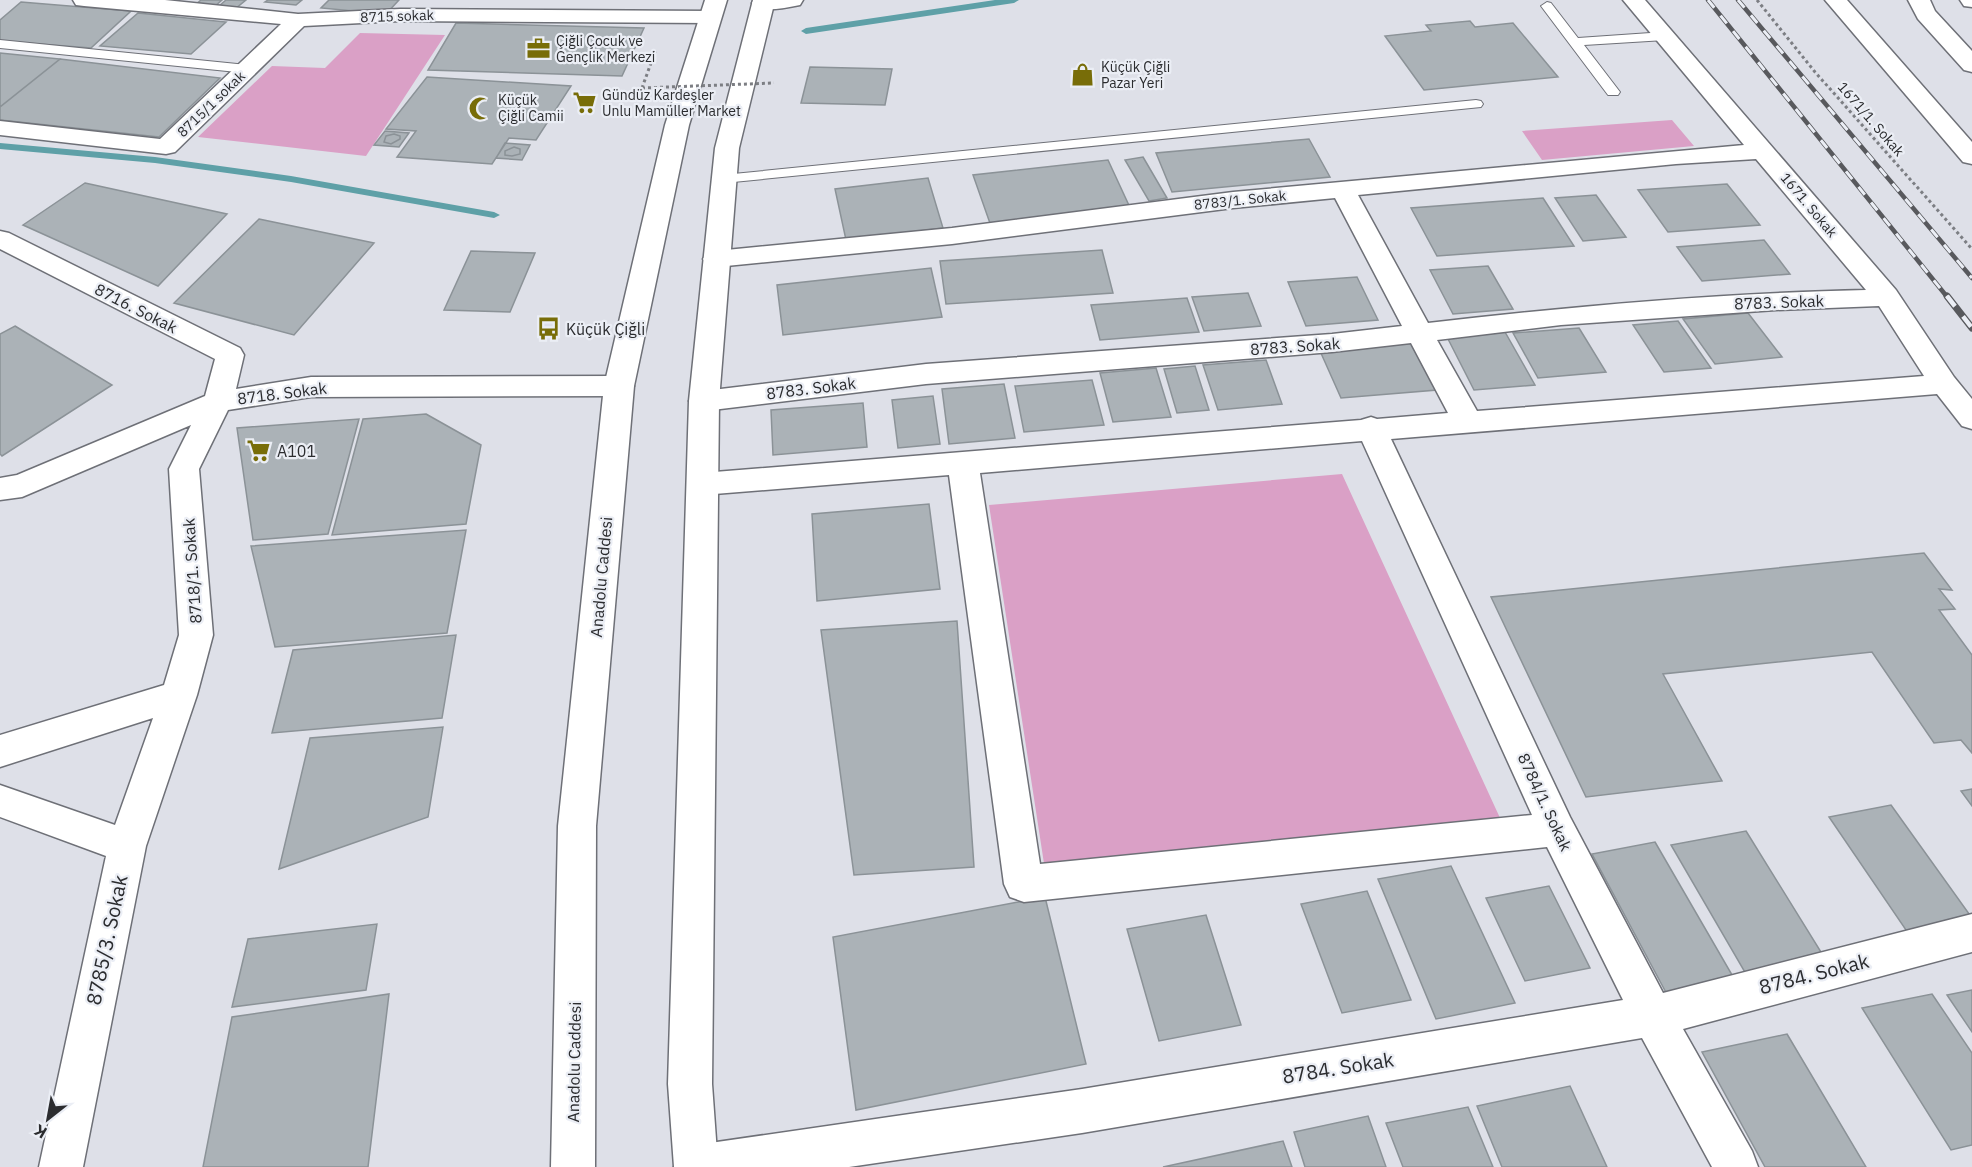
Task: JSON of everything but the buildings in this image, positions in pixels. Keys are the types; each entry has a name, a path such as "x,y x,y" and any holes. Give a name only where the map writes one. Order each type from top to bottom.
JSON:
{"main road":[{"name":"8715 sokak","path":"84,0 243,6 298,20 400,15 713,8"},
{"name":"1671. Sokak","path":"1634,0 1886,296 1944,384 1972,419"},
{"path":"1836,0 1972,157"},
{"path":"1919,0 1926,14 1972,65"},
{"path":"696,1167 690,1084 704,401 727,148 773,1"},
{"name":"Anadolu Caddesi","path":"573,1167 577,826 619,386 677,125 713,8"},
{"name":"8715/1 sokak","path":"0,128 166,147 298,20"},
{"name":"8783/1. Sokak","path":"716,259 952,236 1233,200 1664,158 1764,151"},
{"path":"1343,189 1467,421"},
{"name":"8716. Sokak","path":"0,239 230,355 218,402"},
{"name":"8783. Sokak","path":"704,401 926,374 1332,343 1561,316 1776,301 1870,299 1886,296"},
{"path":"702,484 1371,428 1944,384"},
{"name":"8718. Sokak","path":"0,489 22,486 218,402 311,387 619,386"},
{"name":"8718/1. Sokak","path":"127,846 179,695 196,635 184,469 218,402"},
{"name":"8784/1. Sokak","path":"1371,428 1557,829 1653,1016 1736,1167"},
{"path":"963,463 1024,884 1557,829"},
{"path":"0,752 179,695"},
{"path":"0,801 127,846"},
{"name":"8785/3. Sokak","path":"61,1167 127,846"},
{"name":"8784. Sokak","path":"696,1167 1082,1111 1653,1016 1972,933"}],"lane":[{"path":"1547,6 1613,92"},
{"path":"1574,42 1665,36"},
{"path":"0,44 247,69"},
{"path":"723,179 1476,104"}],"path":[{"name":"1671/1. Sokak","path":"1757,0 1815,72 1972,249"},
{"path":"657,49 642,88 774,83"}],"shaded area":[{"path":"360,33 445,35 366,156 198,137 272,66 325,68"},
{"path":"1672,120 1694,146 1542,160 1522,131"},
{"path":"1342,474 1506,831 1045,870 989,505"}],"waterway":[{"path":"806,31 1014,0"},
{"path":"0,146 155,160 291,179 494,215"}],"railway":[{"path":"1708,0 1948,298"},
{"path":"1738,0 1972,278"},
{"path":"1947,296 1972,328"}],"place":[{"name":"Çiğli Çocuk ve Gençlik Merkezi","path":"538,49"},
{"name":"Küçük Çiğli Pazar Yeri","path":"1083,75"},
{"name":"Gündüz Kardeşler Unlu Mamüller Market","path":"584,103"},
{"name":"Küçük Çiğli Camii","path":"480,108"},
{"name":"Küçük Çiğli","path":"548,329"},
{"name":"A101","path":"259,451"}]}
